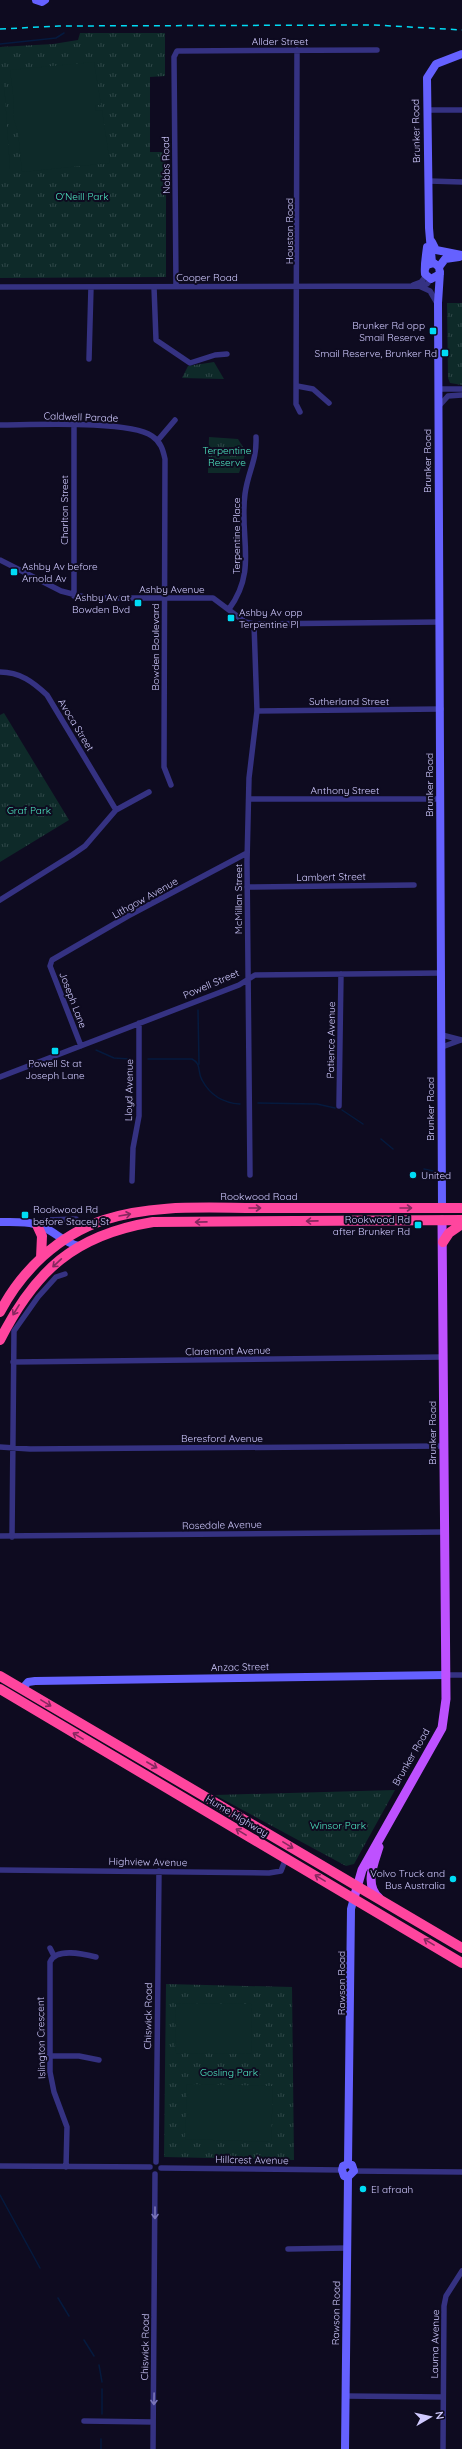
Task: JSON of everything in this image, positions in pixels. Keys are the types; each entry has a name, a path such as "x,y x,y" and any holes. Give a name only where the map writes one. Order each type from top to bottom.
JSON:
{"highway":[{"name":"Rookwood Road","path":"0,1312 17,1285 41,1258 63,1240 103,1220 154,1210 181,1208 462,1208"},
{"name":"Brunker Road","path":"442,1208 442,1220"},
{"path":"0,1340 14,1313 33,1287 59,1260 79,1246 106,1233 152,1222 462,1220"},
{"path":"443,1242 449,1233 462,1224"},
{"path":"36,1225 43,1243 41,1258"},
{"name":"Hume Highway","path":"0,1676 462,1948"},
{"name":"Hume Highway","path":"0,1689 462,1963"}],"main road":[{"path":"36,0 42,2 45,0"},
{"name":"Brunker Road","path":"438,300 428,276 427,78 429,72 439,62 462,54"},
{"path":"428,228 434,249 462,256"},
{"name":"Brunker Road","path":"428,228 436,266 438,300 442,1208"},
{"path":"436,266 437,277 428,276 427,265 436,266 445,259 462,256"},
{"name":"Brunker Road","path":"354,1898 356,1886 362,1870 442,1728 446,1699 442,1220"},
{"path":"0,1222 36,1225 53,1233 63,1240 79,1246"},
{"name":"Anzac Street","path":"22,1689 28,1682 36,1681 446,1675"},
{"path":"381,1900 372,1888 371,1879 386,1826"},
{"name":"Rawson Road","path":"348,2164 351,1916 354,1898"},
{"path":"348,2164 352,2165 351,2174 344,2176 342,2170 343,2166 348,2164"},
{"name":"Rawson Road","path":"345,2449 347,2248 351,2174"}],"street":[{"name":"Allder Street","path":"184,50 377,50"},
{"name":"Nobbs Road","path":"176,286 174,57 177,51 184,50"},
{"name":"Houston Road","path":"297,50 298,286 296,404 300,412"},
{"path":"428,110 462,110"},
{"path":"428,181 462,182"},
{"name":"Cooper Road","path":"0,287 416,286 427,284 428,276"},
{"path":"154,286 156,340 190,363 215,355 227,354"},
{"path":"416,286 430,291 438,300"},
{"path":"90,359 91,287"},
{"path":"297,386 313,389 329,403"},
{"path":"439,389 462,389"},
{"path":"439,407 448,396 462,395"},
{"path":"158,440 175,420"},
{"name":"Caldwell Parade","path":"0,425 74,424 135,429 145,432 158,440"},
{"name":"Charlton Street","path":"74,424 74,596"},
{"name":"Terpentine Place","path":"229,610 244,584 246,570 245,495 256,454 256,437"},
{"name":"Bowden Boulevard","path":"158,440 165,459 164,767 171,785"},
{"name":"Ashby Avenue","path":"0,560 74,596 213,598 245,622 254,624 440,622"},
{"name":"McMillan Street","path":"250,1175 247,853 250,799 249,778 257,711 254,624"},
{"name":"Avoca Street","path":"0,672 25,678 47,695 116,810"},
{"name":"Sutherland Street","path":"257,711 441,709"},
{"path":"0,900 85,846 116,810 149,792"},
{"name":"Anthony Street","path":"250,799 441,799"},
{"name":"Lithgow Avenue","path":"52,960 128,916 247,853"},
{"name":"Lambert Street","path":"247,887 414,885"},
{"name":"Joseph Lane","path":"52,960 50,966 81,1046"},
{"name":"Powell Street","path":"0,1077 239,985 248,978 260,974 442,973"},
{"name":"Patience Avenue","path":"339,1106 341,974"},
{"name":"Lloyd Avenue","path":"132,1181 133,1148 139,1116 139,1023"},
{"path":"442,1035 462,1040"},
{"path":"442,1047 462,1040"},
{"path":"36,1225 46,1220 76,1219"},
{"path":"12,1537 14,1331 38,1297 56,1278 65,1274"},
{"name":"Claremont Avenue","path":"13,1362 443,1357"},
{"name":"Beresford Avenue","path":"0,1447 444,1446"},
{"name":"Rosedale Avenue","path":"0,1536 444,1532"},
{"name":"Anzac Street","path":"446,1675 462,1675"},
{"name":"Highview Avenue","path":"0,1870 269,1873 281,1871 286,1858"},
{"name":"Chiswick Road","path":"156,2162 159,1871"},
{"path":"50,1948 54,1956 68,1953 96,1957"},
{"name":"Islington Crescent","path":"54,1956 50,1962 49,2056 51,2083 67,2127 66,2167"},
{"path":"49,2056 79,2056 99,2060"},
{"path":"0,2166 150,2168 156,2162 161,2168 159,2173 155,2174 150,2168"},
{"name":"Hillcrest Avenue","path":"161,2168 342,2170"},
{"path":"351,2174 462,2172"},
{"name":"Chiswick Road","path":"153,2449 155,2174"},
{"path":"288,2249 347,2248"},
{"name":"Lauma Avenue","path":"443,2449 444,2300 462,2271"},
{"path":"345,2396 443,2397"},
{"path":"84,2421 153,2422"}],"green space":[{"name":"O'Neill Park","path":"80,33 165,33 165,76 150,77 150,152 166,152 166,277 0,278 0,47 53,44 78,40"},
{"path":"94,62 101,105 95,105 96,111 102,110 110,163 22,172 18,132 13,117 14,102 10,70"},
{"path":"0,82 4,82 10,169 0,169"},
{"path":"447,303 462,303 462,385 450,383 448,378"},
{"path":"214,362 224,379 182,378 188,366"},
{"name":"Terpentine Reserve","path":"209,437 238,439 246,452 239,473 208,473"},
{"name":"Graf Park","path":"4,713 69,820 0,862 0,715"},
{"name":"Winsor Park","path":"395,1790 354,1864 346,1866 215,1795"},
{"name":"Gosling Park","path":"166,1984 292,1987 294,2160 164,2157"},
{"path":"176,2003 252,2004 251,2054 175,2053"},
{"path":"187,2084 273,2086 271,2142 185,2139"}],"waterway":[{"path":"0,44 56,38 64,33"},
{"path":"198,1010 199,1064"},
{"path":"96,1050 114,1058 130,1059"},
{"path":"148,1059 192,1059 197,1063 202,1080 213,1094 228,1102 240,1104"},
{"path":"258,1103 317,1104 335,1108"},
{"path":"342,1110 363,1124"},
{"path":"381,1139 393,1149"},
{"path":"424,1169 433,1171"},
{"path":"0,2195 40,2268"},
{"path":"58,2298 69,2316"},
{"path":"84,2340 94,2356"},
{"path":"99,2365 102,2382"},
{"path":"102,2389 102,2414"},
{"path":"101,2439 101,2449"}],"railway":[{"path":"0,29 59,26 374,25 462,30"}],"place":[{"name":"Brunker Rd opp Smail Reserve","path":"433,331"},
{"name":"Smail Reserve, Brunker Rd","path":"445,353"},
{"name":"Ashby Av before Arnold Av","path":"14,572"},
{"name":"Ashby Av at Bowden Bvd","path":"138,603"},
{"name":"Ashby Av opp Terpentine Pl","path":"231,618"},
{"name":"Powell St at Joseph Lane","path":"55,1051"},
{"name":"United","path":"413,1175"},
{"name":"Rookwood Rd before Stacey St","path":"25,1215"},
{"name":"Rookwood Rd after Brunker Rd","path":"418,1225"},
{"name":"Volvo Truck and Bus Australia","path":"453,1879"},
{"name":"EI afraah","path":"363,2189"}]}
